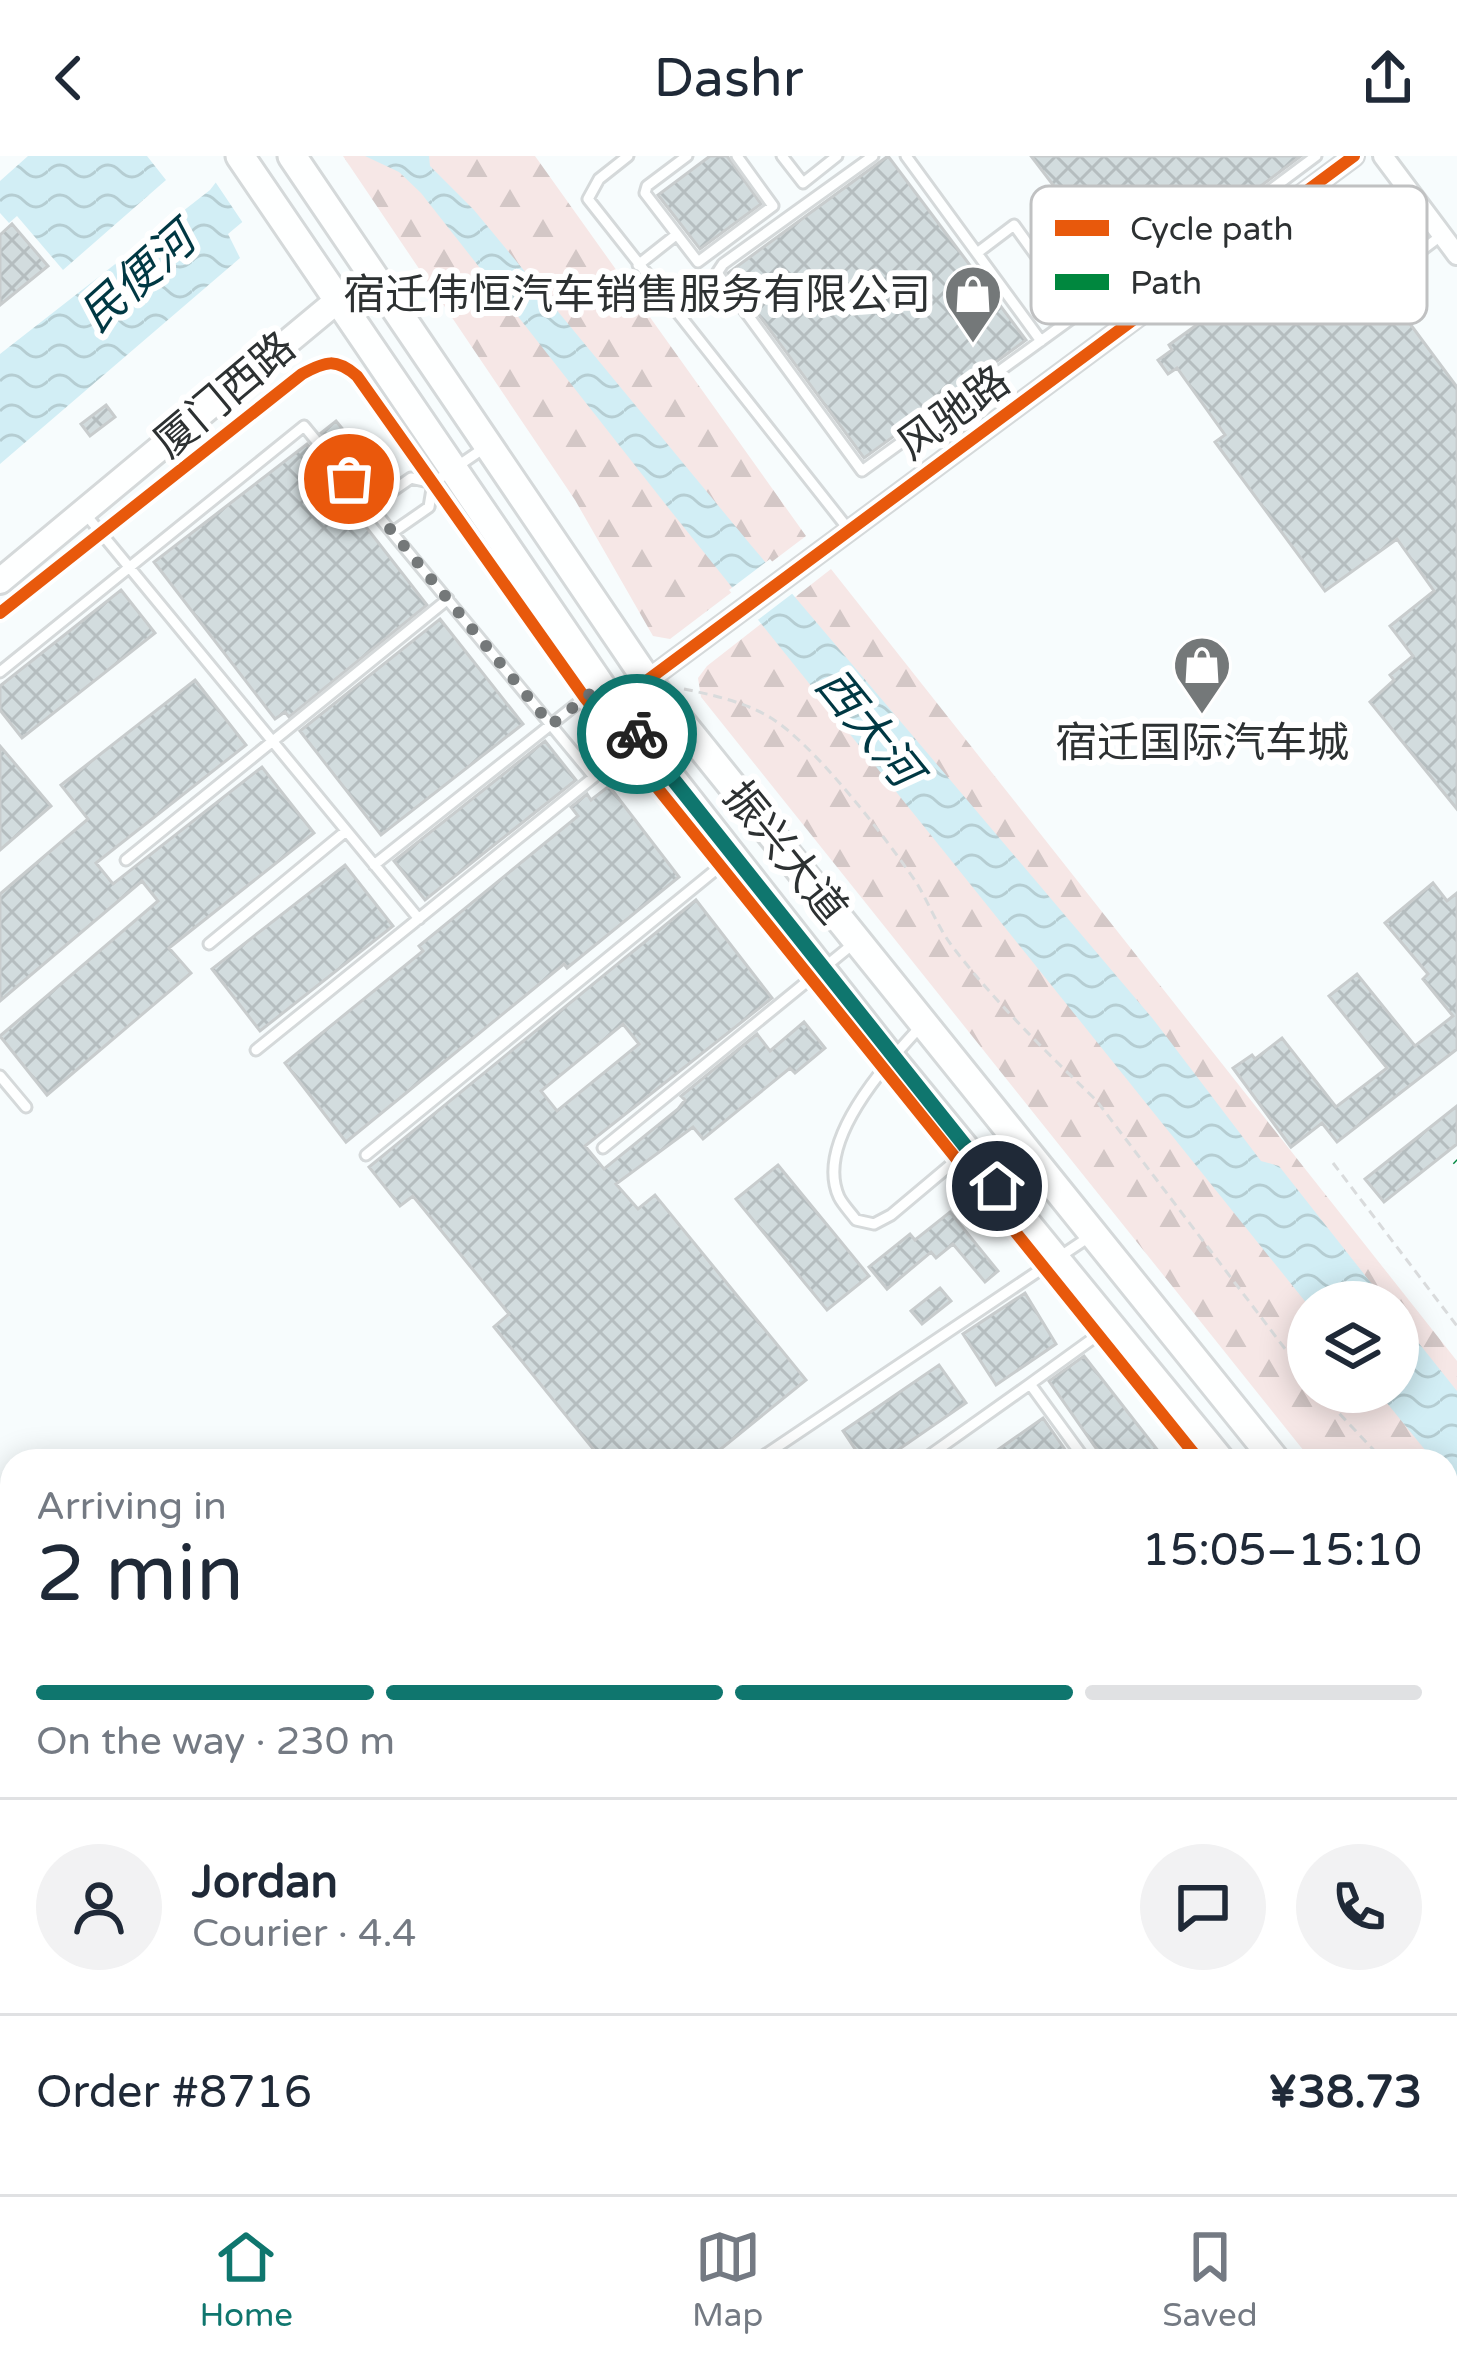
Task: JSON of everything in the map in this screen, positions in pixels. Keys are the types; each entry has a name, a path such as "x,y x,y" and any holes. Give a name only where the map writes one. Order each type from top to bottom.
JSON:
{"main road":[{"name":"振兴大道","path":"240,156 338,300 443,476 891,1058 1210,1449"},
{"name":"振兴大道","path":"292,156 647,680 1266,1449"}],"street":[{"name":"风驰路","path":"1313,186 1354,156"},
{"path":"1383,156 1405,186"},
{"path":"1427,215 1457,255"},
{"name":"厦门西路","path":"0,581 338,300"},
{"name":"风驰路","path":"608,695 647,680 1126,324"}],"lane":[{"path":"628,156 599,179 588,200 849,530"},
{"path":"687,156 645,189 698,262 773,206 737,156"},
{"path":"782,156 803,182 837,156"},
{"path":"873,156 723,264 717,273 862,472 1064,324"},
{"path":"907,156 1041,341"},
{"path":"1276,186 1316,156"},
{"path":"976,253 1014,225 1031,249"},
{"path":"638,265 676,235"},
{"path":"1427,246 1442,235"},
{"path":"994,376 1017,405"},
{"path":"0,672 304,426 594,777 256,1050"},
{"path":"371,506 411,478 443,476 489,445"},
{"path":"394,532 429,507 443,476"},
{"path":"83,512 419,919"},
{"path":"125,860 448,599"},
{"path":"374,865 551,725 608,695"},
{"path":"208,944 346,831"},
{"path":"365,1155 733,856"},
{"path":"603,1148 857,941"},
{"path":"923,1023 854,1111 833,1173 839,1197 856,1220 874,1224 892,1215 967,1150"},
{"path":"0,1076 26,1107"},
{"path":"774,1449 1094,1234"},
{"path":"938,1449 1111,1326"},
{"path":"1030,1384 1077,1449"},
{"path":"1189,1423 1222,1394"}],"path":[{"path":"685,689 769,717 825,767 918,885 954,948 1096,1100 1287,1351"},
{"path":"1333,1163 1457,1326"},
{"path":"1339,1413 1373,1449"}],"green space":[{"path":"343,156 535,156 806,536 670,639 653,636 575,500"},
{"path":"831,569 1394,1281 1287,1281 1287,1413 1419,1413 1419,1313 1457,1361 1457,1449 1302,1449 701,697 698,678 707,666"}],"water":[{"path":"28,156 147,156 166,180 63,270 17,216 9,223 0,213 0,181"},
{"name":"民便河","path":"236,156 321,156 228,234 240,258 0,464 0,354 210,190"},
{"name":"西大河","path":"365,156 429,156 430,166 474,210 1153,1019 1261,1161 1279,1166 1369,1281 1289,1281 421,193 399,172"},
{"path":"1419,1343 1457,1391 1457,1449 1424,1449 1395,1413 1419,1413"}],"pier":[{"path":"229,156 327,156 245,226 212,177"},
{"path":"770,559 797,590 755,622 729,590"}],"building":[{"path":"710,156 727,156 761,204 700,249 658,195"},
{"path":"888,156 1026,340 864,458 728,273"},
{"path":"1031,156 1301,156 1261,186 1054,186"},
{"path":"12,224 48,266 0,305 0,235"},
{"path":"1198,324 1410,324 1457,387 1457,809 1370,702 1394,680 1390,675 1413,656 1390,626 1434,591 1397,539 1325,591 1215,442 1225,435 1177,368 1168,374 1158,360 1172,350 1169,345"},
{"path":"106,405 115,417 90,436 81,424"},
{"path":"336,421 364,455 349,467 321,433"},
{"path":"307,444 427,605 289,717 285,712 275,719 154,562"},
{"path":"121,590 155,633 22,738 0,710 0,686"},
{"path":"440,619 523,724 381,835 300,731"},
{"path":"195,680 246,745 96,863 113,884 262,767 314,833 169,948 191,973 47,1095 0,1036 158,901 142,881 0,1001 0,894 88,819 61,785"},
{"path":"545,741 576,780 425,900 394,861"},
{"path":"0,746 51,806 0,850"},
{"path":"609,786 679,877 346,1142 285,1063 578,816 571,807 587,794 591,800"},
{"path":"345,865 393,926 260,1031 212,969"},
{"path":"1433,883 1447,901 1457,893 1457,1049 1337,1142 1322,1123 1291,1147 1233,1068 1252,1055 1255,1059 1282,1038 1336,1107 1387,1068 1329,996 1357,974 1415,1046 1453,1016 1423,979 1428,974 1385,923"},
{"path":"696,900 772,998 585,1146 604,1169 678,1109 685,1100 681,1096 757,1034 770,1051 804,1022 825,1048 795,1073 790,1068 703,1139 693,1127 616,1184 638,1209 655,1195 806,1380 721,1449 593,1449 494,1327 509,1314 413,1196 400,1206 369,1167","holes":["623,1024 639,1044 557,1111 541,1091"]},
{"path":"1457,1106 1457,1144 1384,1202 1365,1179"},
{"path":"778,1165 869,1276 827,1310 736,1199"},
{"path":"950,1212 998,1271 985,1282 953,1244 936,1258 931,1252 887,1289 869,1267 910,1234 915,1240"},
{"path":"940,1288 951,1301 922,1324 911,1311"},
{"path":"1025,1293 1056,1344 996,1385 963,1334"},
{"path":"1084,1356 1157,1449 1097,1449 1049,1381"},
{"path":"939,1365 966,1403 899,1449 855,1449 843,1431"},
{"path":"1043,1418 1065,1449 999,1449"}],"cycle path":[{"path":"1314,186 1354,156"},
{"path":"614,705 1128,324"},
{"path":"0,613 302,374 331,363 350,370 585,698 1190,1449"}],"way so far":[{"path":"349,479 551,725 601,685 637,734"}],"place":[{"name":"宿迁伟恒汽车销售服务有限公司","path":"973,345"},
{"name":"宿迁国际汽车城","path":"1202,716"}],"route":[{"path":"637,734 997,1186"}]}
